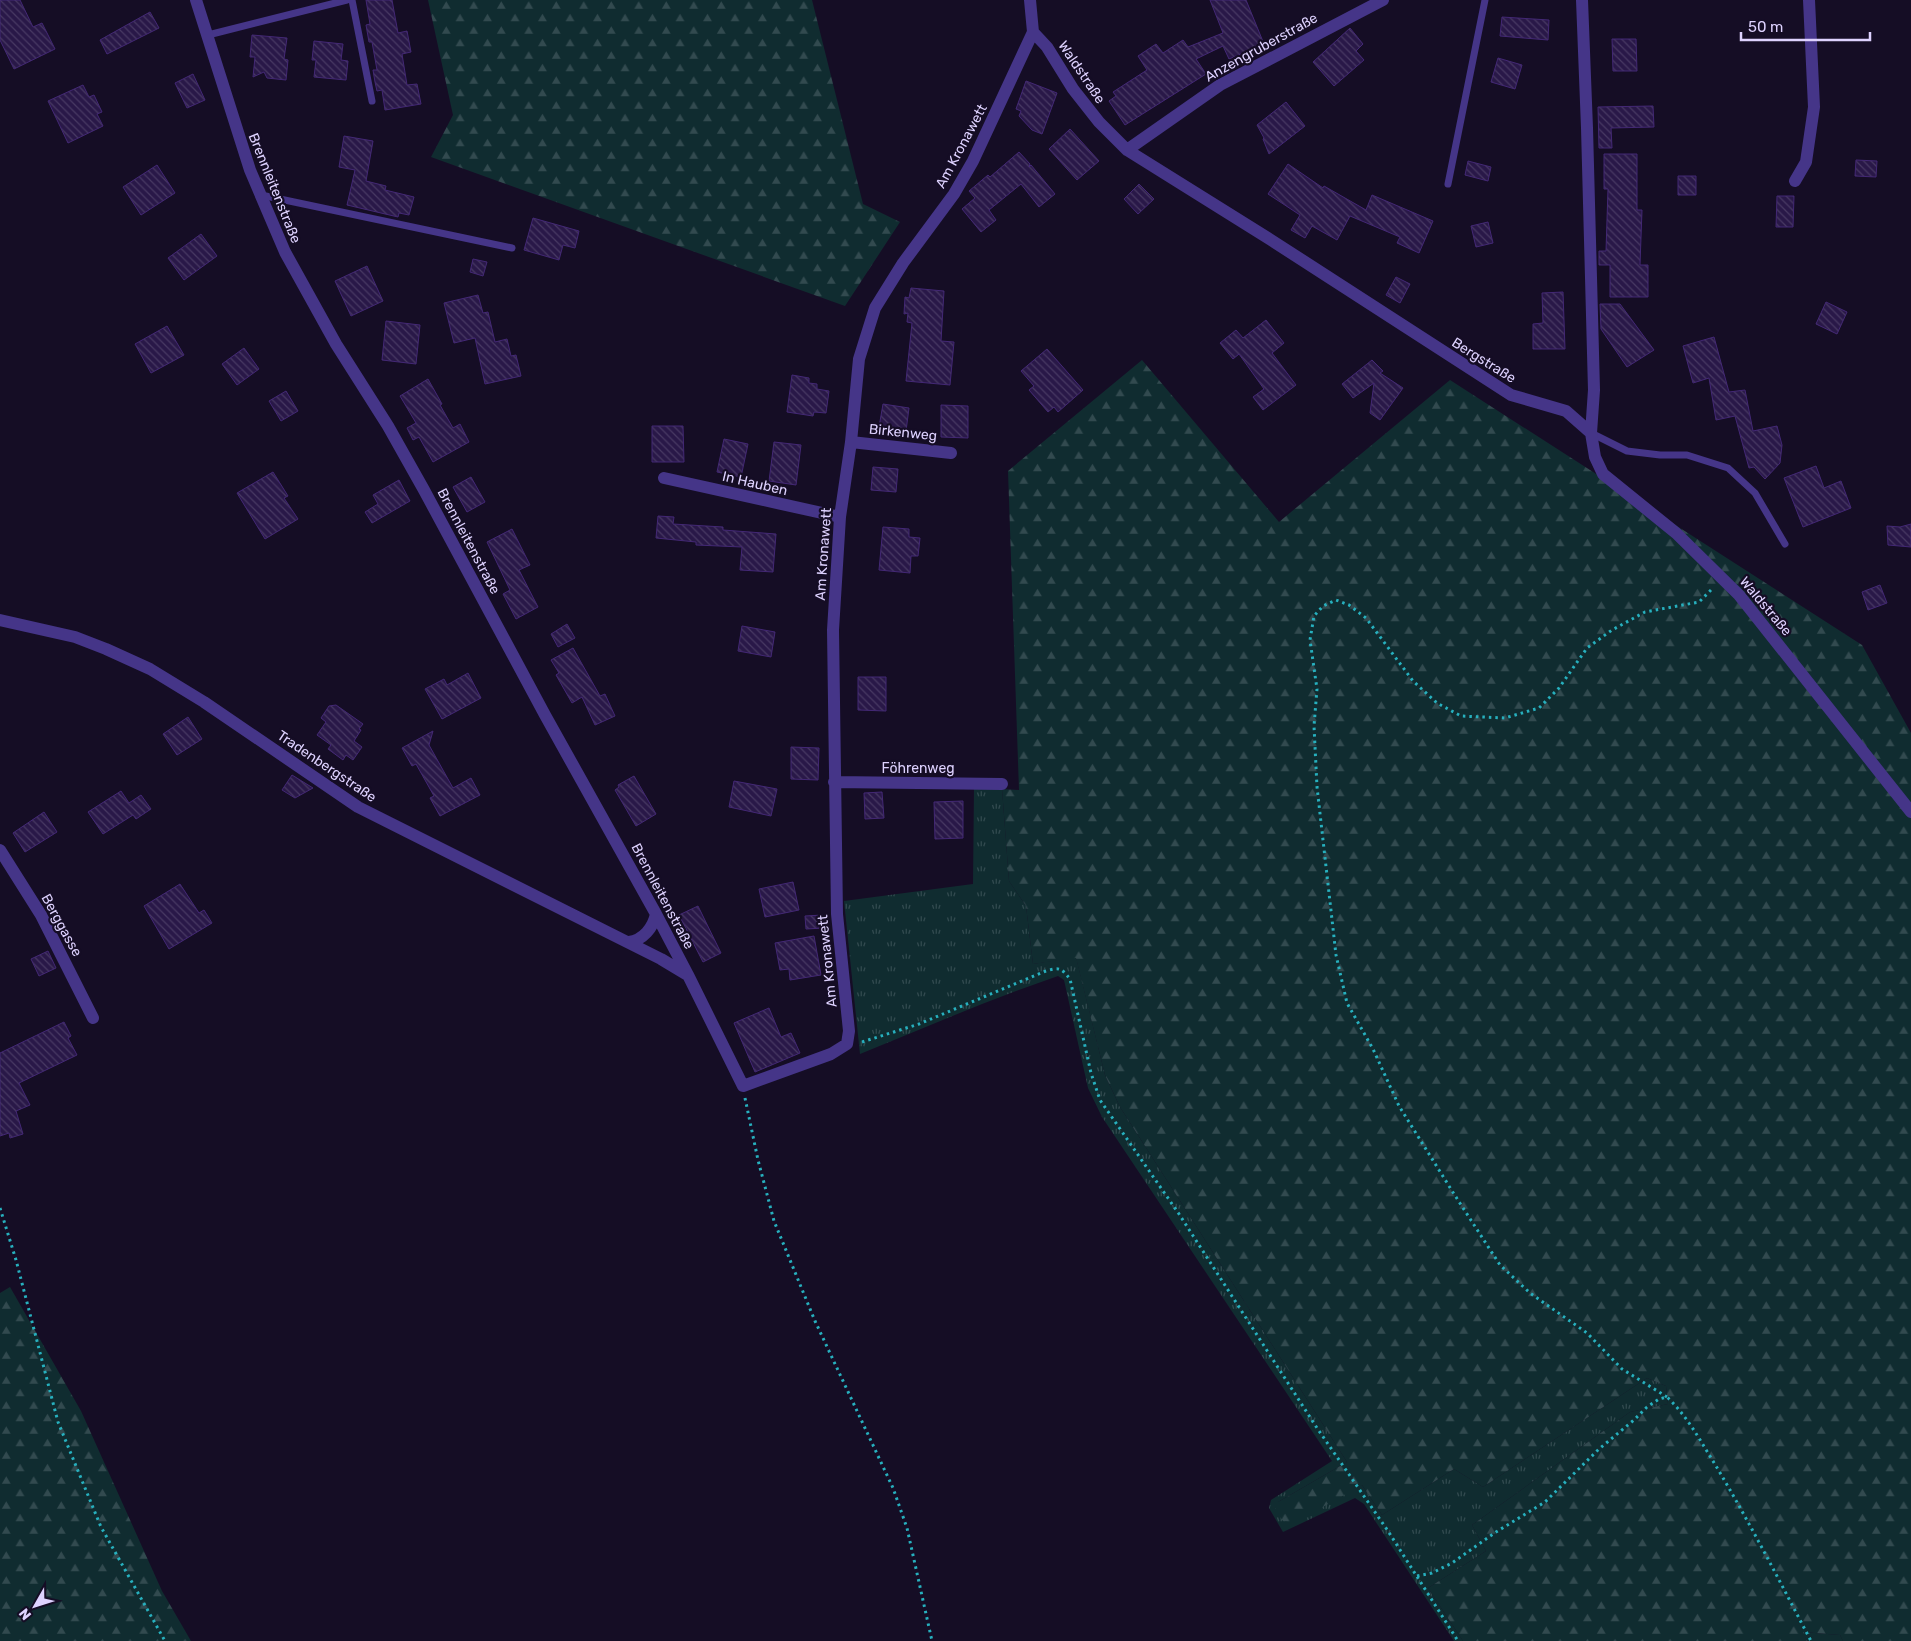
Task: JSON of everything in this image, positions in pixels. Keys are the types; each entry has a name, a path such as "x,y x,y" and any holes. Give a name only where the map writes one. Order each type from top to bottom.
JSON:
{"street":[{"name":"Brennleitenstraße","path":"196,0 238,137 259,194 277,235 348,364 408,460 566,754 656,914 743,1086"},
{"path":"1030,0 1033,32"},
{"name":"Anzengruberstraße","path":"1127,150 1220,84 1362,5 1383,0"},
{"path":"1582,0 1594,390 1591,433"},
{"path":"1795,181 1806,162 1814,107 1809,0"},
{"name":"Waldstraße","path":"1033,32 1047,47 1073,89 1099,122 1127,150"},
{"name":"Am Kronawett","path":"847,1044 849,1031 837,914 833,630 840,517 860,359 875,308 903,263 954,194 973,161 1033,32"},
{"name":"Bergstraße","path":"1127,150 1272,240 1511,395 1566,411 1591,433"},
{"name":"Waldstraße","path":"1591,433 1595,457 1603,474 1676,533 1738,595 1911,812"},
{"name":"Birkenweg","path":"851,442 951,453"},
{"name":"In Hauben","path":"664,478 840,517"},
{"name":"Tradenbergstraße","path":"0,620 75,637 150,669 204,702 358,807 629,942 688,975"},
{"name":"Föhrenweg","path":"834,782 1002,784"},
{"name":"Berggasse","path":"0,850 46,924 93,1018"},
{"path":"629,942 637,940 646,934 656,914"},
{"path":"743,1086 831,1054 847,1044"}],"lane":[{"path":"208,35 347,0"},
{"path":"352,0 372,101"},
{"path":"1448,184 1485,0"},
{"path":"259,194 512,248"},
{"path":"1591,433 1627,451 1660,455 1686,455 1728,468 1755,493 1785,544"}],"path":[{"path":"1723,579 1699,602 1645,612 1612,630 1587,648 1559,688 1539,708 1505,718 1461,716 1437,703 1413,680 1366,618 1349,605 1336,600 1323,606 1314,616 1310,640 1317,689 1314,726 1318,797 1336,955 1347,1003 1373,1049 1399,1106 1500,1265 1530,1292 1587,1333 1622,1369 1667,1397 1678,1407 1694,1429 1728,1487 1811,1641"},
{"path":"847,1044 862,1042 919,1024 1046,970 1057,968 1063,971 1070,979 1091,1073 1100,1100 1179,1214 1317,1428 1458,1641"},
{"path":"743,1086 758,1160 774,1221 815,1321 894,1488 907,1528 932,1641"},
{"path":"0,1208 58,1422 101,1527 166,1641"},
{"path":"1416,1576 1432,1573 1452,1563 1496,1532 1545,1502 1598,1449 1647,1407 1659,1399 1667,1397"}],"green space":[{"path":"428,0 812,0 863,204 900,222 845,306 431,157 453,115"},
{"path":"1142,360 1279,522 1450,380 1862,645 1911,733 1911,1641 1843,1641 1840,1635 1803,1632 1807,1641 1463,1641 1428,1588 1486,1551 1472,1525 1630,1412 1668,1404 1666,1386 1647,1378 1483,1487 1454,1469 1382,1515 1362,1485 1294,1523 1283,1521 1275,1510 1278,1502 1347,1462 1120,1107 1105,1075 1076,958 1033,964 1026,906 1009,881 1002,789 1019,790 1008,471"},
{"path":"974,789 1002,789 1009,881 1026,906 1033,964 1076,957 1105,1075 1120,1107 1347,1462 1278,1502 1362,1485 1382,1515 1454,1469 1483,1487 1647,1378 1666,1386 1668,1404 1630,1412 1472,1525 1486,1551 1428,1588 1463,1641 1454,1641 1364,1504 1355,1498 1283,1532 1269,1508 1271,1500 1332,1461 1102,1117 1088,1088 1064,980 1058,976 1033,985 860,1054 844,901 973,884"},
{"path":"10,1287 81,1411 162,1591 191,1641 0,1641 0,1293"},
{"path":"1802,1632 1840,1635 1843,1641 1807,1641"}],"building":[{"path":"0,0 20,0 33,27 42,23 55,49 14,69 0,40"},
{"path":"366,0 392,0 398,33 407,31 411,52 402,54 407,85 417,84 421,104 385,110 382,90 377,91 375,82 373,70 377,70 372,42 369,42 366,25 370,24"},
{"path":"1210,0 1246,0 1264,44 1229,59 1223,46 1196,59 1206,74 1125,125 1109,101 1116,96 1113,92 1147,70 1138,56 1156,44 1163,53 1183,40 1188,47 1223,33"},
{"path":"150,12 159,28 107,54 100,40"},
{"path":"1502,17 1549,20 1548,40 1500,36"},
{"path":"1350,28 1363,44 1356,51 1364,60 1334,86 1313,62"},
{"path":"252,35 287,38 284,59 288,60 286,80 267,78 264,72 253,77 255,57 250,57"},
{"path":"1612,39 1636,39 1637,71 1613,71"},
{"path":"314,41 343,44 341,60 348,61 346,80 314,77 316,60 312,60"},
{"path":"1498,58 1522,65 1515,89 1491,82"},
{"path":"193,74 205,100 187,108 175,83"},
{"path":"1026,81 1057,93 1042,134 1032,130 1019,116 1021,111 1016,109"},
{"path":"83,85 89,97 94,95 102,112 97,114 103,126 68,143 48,101"},
{"path":"1286,102 1305,126 1269,154 1257,125"},
{"path":"1653,106 1654,127 1611,128 1612,148 1599,148 1598,107"},
{"path":"1070,129 1099,161 1077,180 1049,149"},
{"path":"344,136 373,141 366,181 386,186 385,190 414,197 409,215 399,213 398,217 347,205 355,170 339,167"},
{"path":"1019,152 1030,164 1029,167 1031,165 1055,194 1039,207 1021,184 989,210 996,220 981,232 962,209 975,198 969,191 988,175 990,177"},
{"path":"1604,154 1637,154 1637,210 1642,210 1640,265 1648,265 1648,297 1610,297 1610,265 1599,265 1599,251 1606,251 1608,189 1604,189"},
{"path":"1856,160 1877,161 1876,177 1855,176"},
{"path":"1468,161 1491,167 1488,181 1465,175"},
{"path":"1288,164 1323,188 1324,186 1366,210 1372,195 1433,221 1419,253 1397,243 1400,237 1350,216 1337,240 1312,226 1305,238 1291,230 1300,215 1268,194"},
{"path":"157,165 175,193 141,215 123,187"},
{"path":"1678,176 1696,176 1696,195 1678,195"},
{"path":"1139,184 1154,199 1138,214 1124,199"},
{"path":"1777,196 1794,196 1793,227 1776,227"},
{"path":"533,218 579,231 575,248 563,245 559,260 524,250"},
{"path":"1488,222 1493,243 1476,247 1471,226"},
{"path":"201,234 217,256 184,280 168,258"},
{"path":"473,259 487,262 483,276 470,272"},
{"path":"367,266 383,301 351,316 335,281"},
{"path":"1396,277 1410,284 1400,303 1386,295"},
{"path":"911,288 944,291 941,341 954,342 950,385 906,381 912,323 907,322 908,313 904,314 905,297 909,298"},
{"path":"1563,292 1565,349 1533,349 1533,324 1543,323 1542,293"},
{"path":"478,295 483,313 488,312 495,342 507,339 511,356 516,355 521,376 485,384 475,338 454,343 444,303"},
{"path":"1826,302 1847,312 1837,334 1816,324"},
{"path":"1600,304 1620,304 1654,350 1627,367 1601,329"},
{"path":"1266,320 1284,343 1272,353 1296,385 1263,410 1253,397 1264,389 1239,354 1233,359 1220,343 1236,330 1243,338"},
{"path":"386,321 420,325 416,364 382,360"},
{"path":"167,326 184,355 151,373 135,344"},
{"path":"1714,337 1729,392 1745,390 1753,431 1777,426 1782,445 1780,463 1765,479 1754,467 1749,468 1735,416 1716,420 1709,378 1693,383 1683,346"},
{"path":"244,348 259,369 237,385 222,364"},
{"path":"1047,349 1083,390 1058,412 1054,407 1048,412 1029,390 1034,386 1021,371"},
{"path":"1372,360 1383,371 1380,373 1403,388 1380,420 1370,413 1374,383 1353,398 1342,384"},
{"path":"792,375 809,378 809,383 817,384 817,389 829,391 826,413 814,412 813,416 787,412"},
{"path":"428,379 453,428 460,424 469,442 433,462 419,437 413,440 407,428 416,423 400,396"},
{"path":"286,391 298,411 281,421 269,401"},
{"path":"883,404 909,408 906,431 879,427"},
{"path":"941,405 968,406 968,438 941,437"},
{"path":"652,426 683,426 684,462 652,462"},
{"path":"724,439 748,444 741,477 717,472"},
{"path":"774,442 801,445 796,485 769,481"},
{"path":"1816,466 1824,488 1841,481 1851,508 1803,527 1784,478"},
{"path":"873,467 898,469 896,492 871,490"},
{"path":"273,472 288,496 284,498 298,519 265,539 237,493"},
{"path":"471,477 485,502 467,512 453,487"},
{"path":"399,480 410,501 372,523 365,512 378,504 373,495"},
{"path":"658,516 674,517 673,524 723,527 723,530 776,534 773,572 740,570 742,547 696,545 696,542 656,538"},
{"path":"1911,524 1911,547 1888,545 1887,526 1900,527"},
{"path":"883,527 909,529 909,537 920,538 918,556 911,556 910,573 879,570"},
{"path":"512,529 530,565 519,570 538,607 516,619 503,594 510,590 487,542"},
{"path":"1880,585 1887,603 1868,610 1862,592"},
{"path":"567,624 575,638 558,647 551,634"},
{"path":"742,626 775,632 771,657 738,651"},
{"path":"573,648 600,696 605,694 615,716 595,725 582,697 572,703 556,675 559,673 551,660"},
{"path":"468,673 481,698 442,719 425,689 444,679 447,685"},
{"path":"858,677 886,677 886,711 858,710"},
{"path":"336,705 363,724 354,741 362,747 353,760 346,755 343,760 328,749 331,745 317,735 326,722 321,718 329,706"},
{"path":"188,717 202,739 177,755 163,734"},
{"path":"433,731 429,745 453,788 471,778 480,795 440,816 430,798 434,796 416,764 412,766 402,748"},
{"path":"791,747 819,748 818,780 791,779"},
{"path":"292,775 313,788 295,798 282,790"},
{"path":"634,776 656,814 636,826 615,790 619,787 618,785"},
{"path":"734,781 777,789 771,816 729,807"},
{"path":"121,791 129,803 141,795 151,809 136,819 133,815 103,834 88,812"},
{"path":"882,792 884,818 865,819 864,793"},
{"path":"963,801 963,838 935,839 934,802"},
{"path":"44,812 57,832 25,852 13,833"},
{"path":"793,882 799,910 765,917 759,889"},
{"path":"180,884 199,913 204,910 212,923 169,949 144,906"},
{"path":"698,906 721,953 703,962 679,915"},
{"path":"823,915 824,928 806,929 805,916"},
{"path":"814,936 821,975 790,980 789,969 780,970 775,943"},
{"path":"48,951 56,968 39,976 31,959"},
{"path":"769,1008 781,1037 791,1033 800,1053 755,1072 734,1023"},
{"path":"64,1022 71,1036 68,1038 77,1055 19,1083 30,1105 16,1111 23,1134 10,1138 9,1133 0,1136 0,1053"}]}
